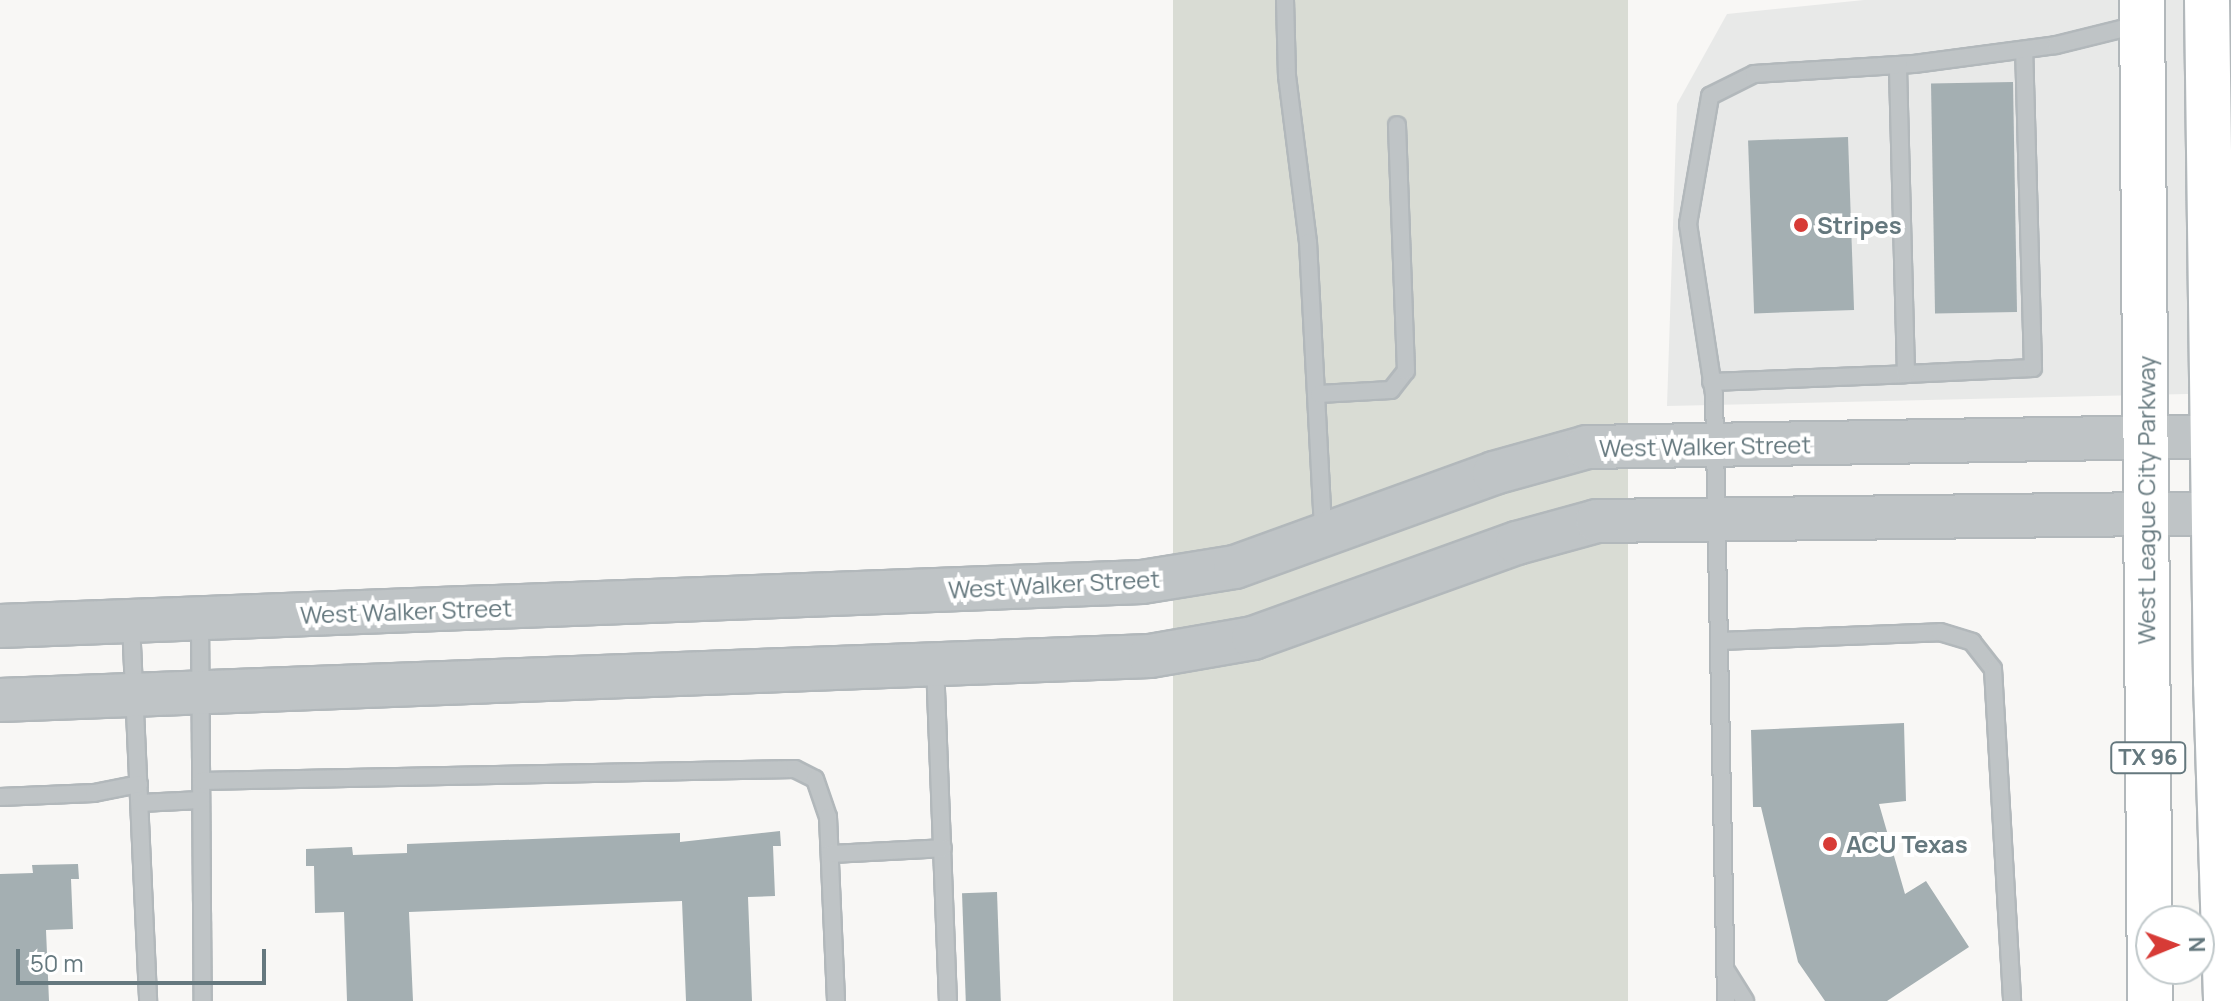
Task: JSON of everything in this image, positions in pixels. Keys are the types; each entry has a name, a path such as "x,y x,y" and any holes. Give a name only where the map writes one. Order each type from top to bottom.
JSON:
{"main road":[{"name":"West League City Parkway","path":"2142,12 2150,1001"},
{"name":"TX 96","path":"2215,19 2228,951 2226,1001"}],"street":[{"name":"West Walker Street","path":"0,626 1142,582 1235,567 1494,473 1587,447 2222,436"},
{"path":"0,700 1150,656 1253,638 1517,543 1597,521 2222,513"}],"lane":[{"path":"1285,0 1287,76 1308,242 1319,394 1324,537"},
{"path":"1726,1001 1718,520 1711,382 1688,224 1710,96 1754,74 1898,65 2024,50 2142,12"},
{"path":"1711,382 2033,368 2024,50"},
{"path":"1898,65 1906,374"},
{"path":"1319,394 1391,390 1406,371 1397,125"},
{"path":"200,619 203,1001"},
{"path":"131,621 148,1001"},
{"path":"1720,641 1940,632 1972,642 1993,669 2012,1001"},
{"path":"935,664 948,1001"},
{"path":"201,781 795,769 815,779 828,817 836,1001"},
{"path":"0,797 94,793 139,784"},
{"path":"140,803 201,800"},
{"path":"830,854 943,848"},
{"path":"1726,970 1745,1001"}],"shaded area":[{"path":"1173,0 1628,0 1628,1001 1173,1001"},
{"path":"1864,0 2231,0 2231,393 1667,406 1677,104 1727,14"}],"building":[{"name":"Stripes","path":"2013,82 2017,312 1935,313 1931,83"},
{"name":"Stripes","path":"1848,137 1854,310 1754,313 1748,140"},
{"name":"ACU Texas","path":"1904,723 1906,801 1879,804 1905,894 1926,881 1969,947 1887,1001 1825,1001 1798,962 1761,807 1753,807 1751,730"},
{"path":"780,831 781,846 773,846 775,896 748,897 752,1001 686,1001 682,901 409,912 413,1001 347,1001 344,912 315,913 314,866 306,866 306,849 352,847 353,855 407,853 407,844 680,833 680,842"},
{"path":"78,864 79,879 71,879 73,929 46,930 49,1001 0,1001 0,874 33,873 32,865"},
{"path":"997,892 1001,1001 966,1001 962,893"}],"place":[{"name":"Stripes","path":"1801,225"},
{"name":"ACU Texas","path":"1830,844"}]}
